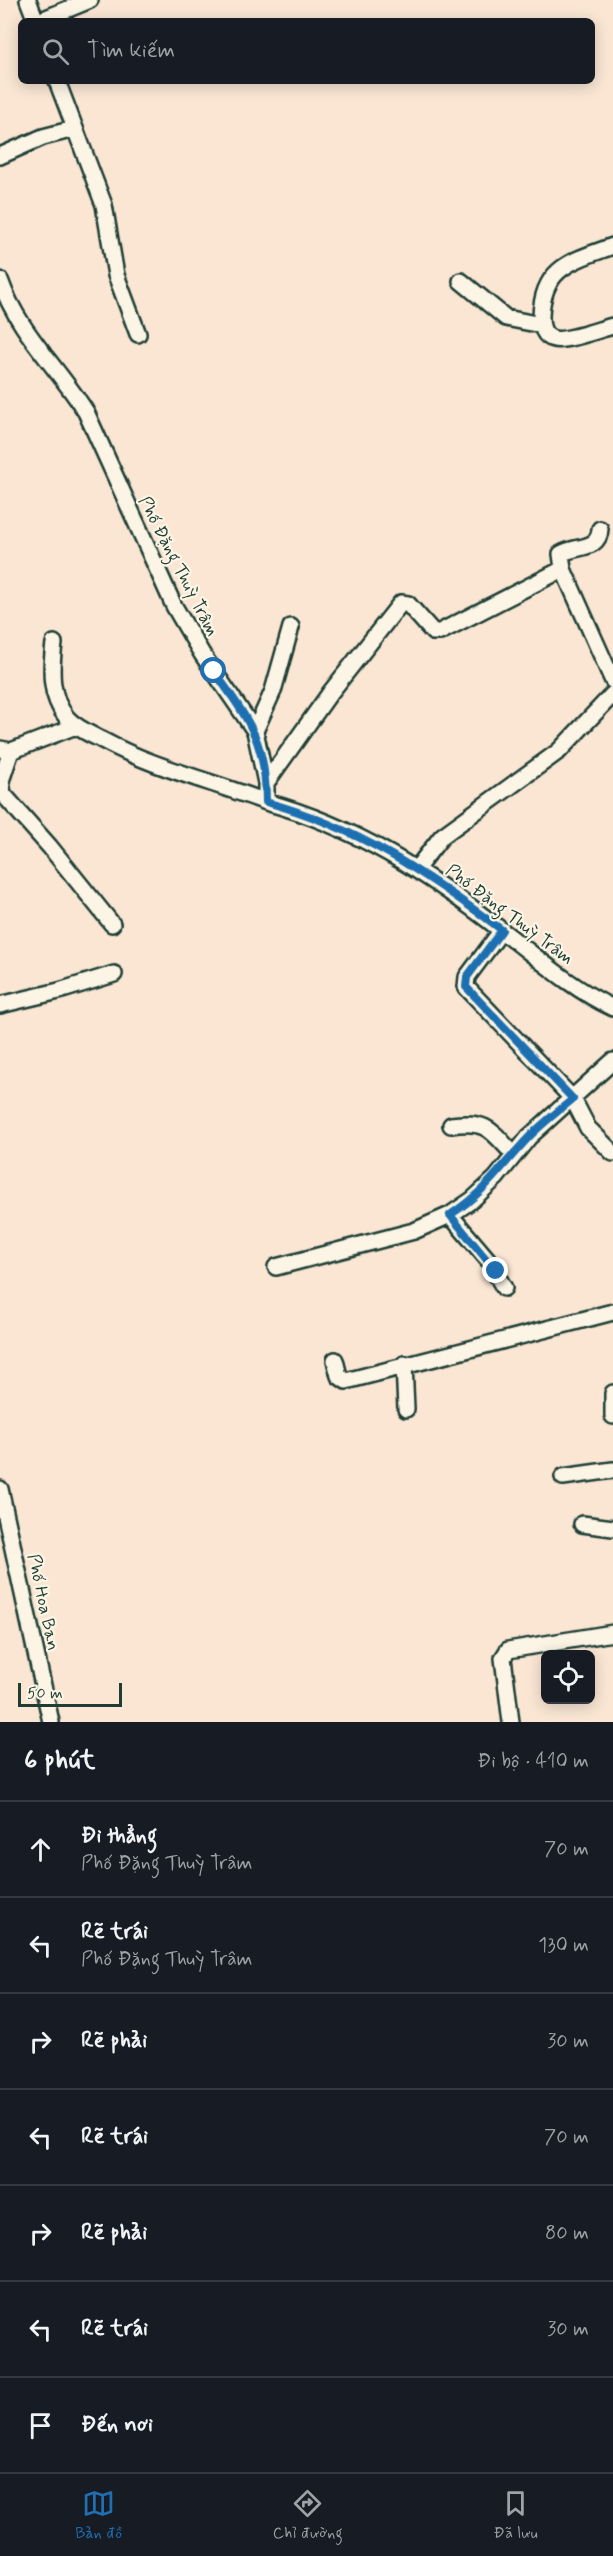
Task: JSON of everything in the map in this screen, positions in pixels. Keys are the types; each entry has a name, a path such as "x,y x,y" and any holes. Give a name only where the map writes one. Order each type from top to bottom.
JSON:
{"street":[{"path":"28,0 36,18"},
{"path":"45,18 90,0"},
{"path":"58,84 104,205 116,275 138,334"},
{"path":"0,156 43,137 74,129"},
{"path":"613,246 563,267 553,274 543,293 541,325 548,336 557,340 613,326"},
{"name":"Phố Đặng Thuỳ Trâm","path":"0,280 27,335 68,384 86,412 174,606 202,654 255,730 266,783 266,802 293,809 348,831 417,868 573,985 613,1008"},
{"path":"461,281 506,318 517,323 541,325"},
{"path":"600,529 600,538 596,543 562,553 560,558 613,681"},
{"path":"266,783 399,604 408,604 433,632 440,632 563,569"},
{"path":"255,730 273,692 291,627"},
{"path":"54,643 51,665 54,691 67,718 76,726 157,766 266,802"},
{"path":"417,868 442,836 559,751 613,694"},
{"path":"76,726 5,750 1,781 3,794 50,846 112,924"},
{"path":"502,930 467,977 466,987 573,1099 588,1128 613,1153"},
{"path":"0,1005 59,991 114,974"},
{"path":"276,1267 414,1231 450,1215 472,1200 529,1137 613,1061"},
{"path":"452,1125 470,1122 485,1125 514,1155"},
{"path":"450,1215 489,1261 504,1288"},
{"path":"335,1360 339,1376 345,1381 613,1312"},
{"path":"404,1364 406,1409"},
{"path":"613,1393 613,1416"},
{"path":"563,1478 613,1470"},
{"name":"Phố Hoa Ban","path":"0,1490 51,1722"},
{"path":"582,1524 613,1528"},
{"path":"510,1722 502,1658 508,1650 613,1634"}],"route":[{"path":"214,671 255,730 266,783 266,802 293,809 348,831 417,868 502,930 465,980 466,987 573,1099 529,1137 496,1178 472,1200 450,1215 496,1271"}]}
